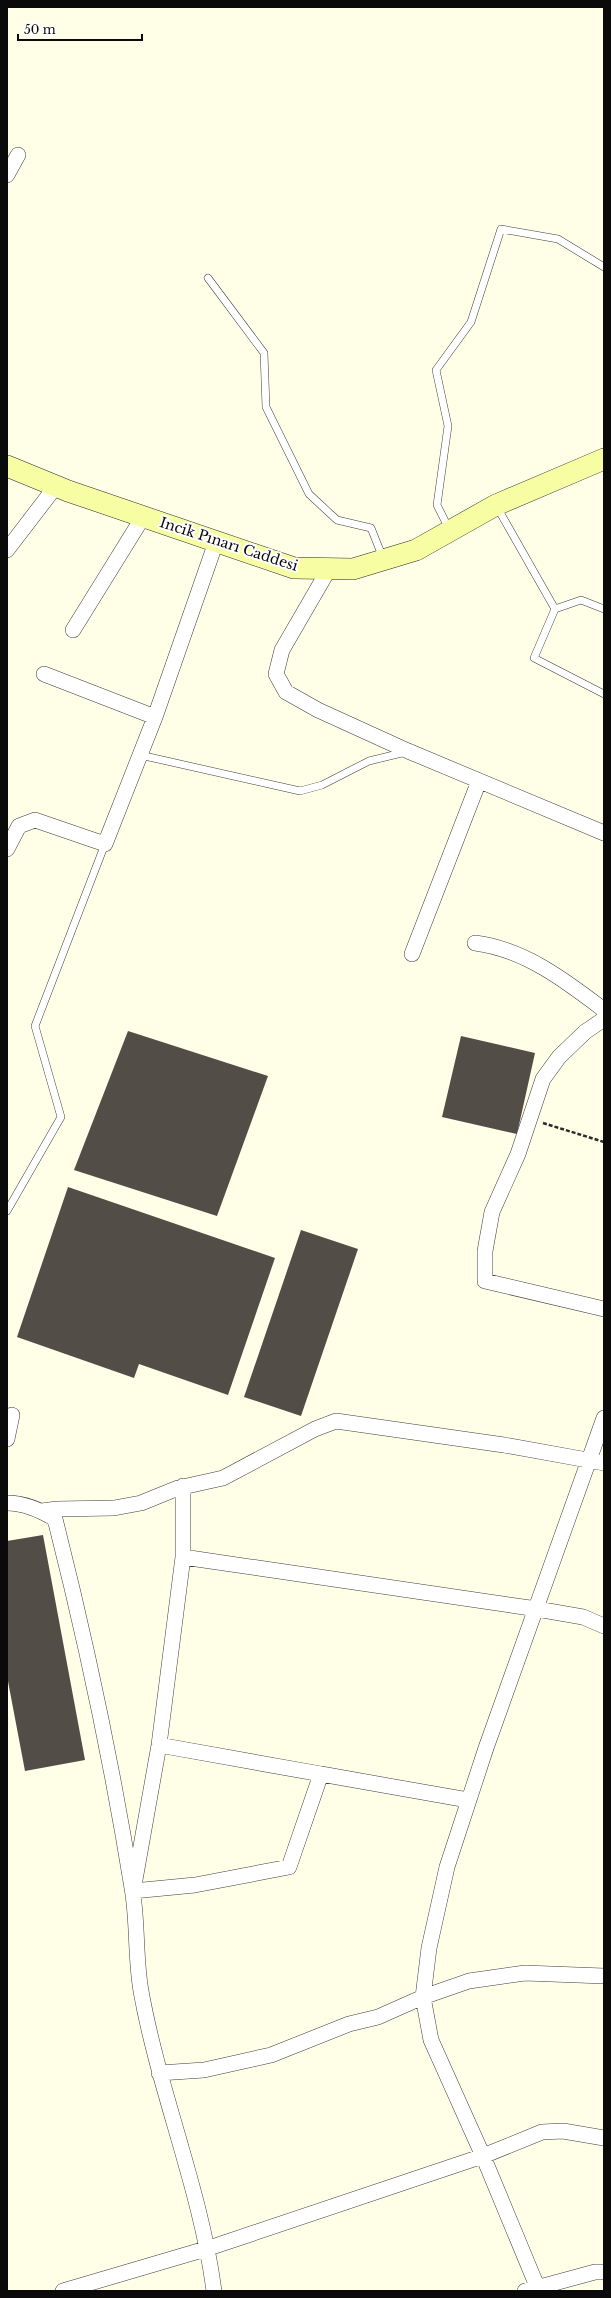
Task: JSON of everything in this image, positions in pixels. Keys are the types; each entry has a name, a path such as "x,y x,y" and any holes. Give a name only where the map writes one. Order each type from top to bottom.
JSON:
{"main road":[{"name":"Incik Pınarı Caddesi","path":"7,466 56,486 143,517 294,568 353,569 416,550 496,505 604,459"}],"street":[{"path":"7,175 18,155"},
{"path":"7,550 56,486"},
{"path":"73,630 143,517"},
{"path":"7,849 19,826 35,820 105,844 155,717 216,542"},
{"path":"329,569 282,650 276,674 286,692 318,710 408,752 604,833"},
{"path":"44,674 155,717"},
{"path":"412,954 479,781"},
{"path":"475,943 497,946 540,966 604,1010"},
{"path":"604,1019 586,1032 559,1057 547,1073 535,1098 518,1154 492,1212 485,1251 485,1281 604,1309"},
{"path":"7,1439 12,1415"},
{"path":"604,1418 468,1800 444,1881 429,1948 423,1997 431,2040 483,2156 534,2290 595,2272 604,2272"},
{"path":"42,1511 58,1509 114,1508 141,1503 183,1486 223,1478 315,1429 336,1421 504,1445 604,1463"},
{"path":"133,1891 159,1745 183,1558 183,1486"},
{"path":"7,1503 18,1503 42,1511 55,1519 82,1623 115,1788 133,1891 141,1989 159,2073 209,2248 214,2291"},
{"path":"183,1558 537,1609 583,1617 604,1626"},
{"path":"159,1745 468,1800"},
{"path":"133,1891 195,1885 289,1867 320,1774"},
{"path":"159,2073 204,2070 271,2054 349,2024 378,2017 423,1997 469,1981 525,1973 604,1976"},
{"path":"63,2291 81,2288 209,2248 483,2156 542,2132 563,2131 604,2138"}],"lane":[{"path":"450,531 437,505 448,426 436,370 471,322 501,230 558,239 604,267"},
{"path":"208,278 264,353 266,407 309,494 337,520 371,528 384,560"},
{"path":"496,505 555,609"},
{"path":"604,609 581,600 555,609 534,658 604,694"},
{"path":"140,755 300,791 322,785 369,761 408,752"},
{"path":"7,1211 61,1117 35,1026 105,844"}],"path":[{"path":"530,1118 604,1142"}],"building":[{"path":"128,1031 268,1076 217,1216 74,1170"},
{"path":"461,1036 535,1053 517,1134 442,1117"},
{"path":"68,1187 275,1258 228,1395 139,1364 134,1378 17,1337"},
{"path":"301,1230 358,1249 301,1416 244,1397"},
{"path":"43,1535 85,1760 25,1771 7,1676 7,1541"}]}
